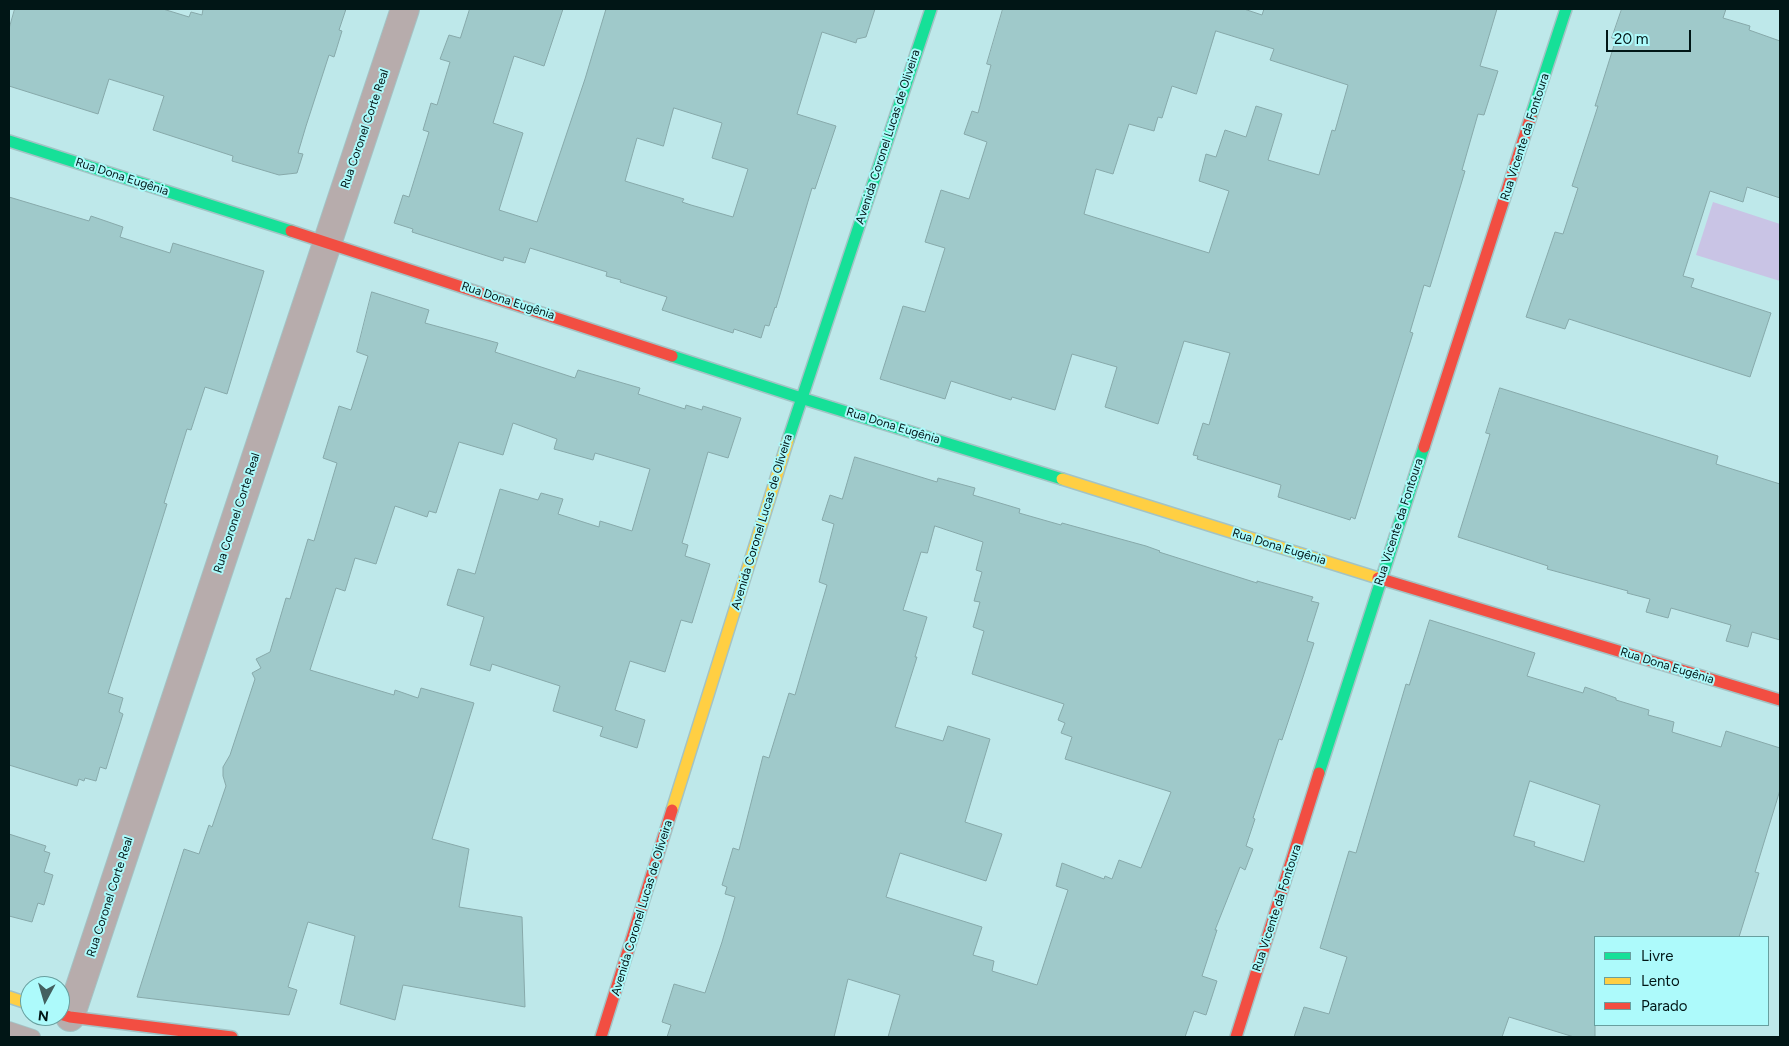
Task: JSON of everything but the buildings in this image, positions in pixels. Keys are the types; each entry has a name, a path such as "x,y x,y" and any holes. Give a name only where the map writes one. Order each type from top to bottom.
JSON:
{"street":[{"name":"Rua Coronel Corte Real","path":"70,1001 405,9"},
{"name":"Avenida Coronel Lucas de Oliveira","path":"601,1037 801,398 931,9"},
{"name":"Rua Vicente da Fontoura","path":"1236,1037 1381,579 1566,9"},
{"name":"Rua Dona Eugênia","path":"9,141 327,242 801,398 1381,579 1780,700"},
{"path":"70,1017 232,1037"}],"lane":[{"path":"9,1029 33,1037"}],"shaded area":[{"path":"1713,202 1780,224 1780,281 1696,255"}],"traffic: fast":[{"path":"788,440 931,9"},
{"path":"1531,116 1566,9"},
{"path":"9,141 291,231"},
{"path":"672,356 1062,479"},
{"path":"1319,773 1424,447"}],"traffic: slow":[{"path":"672,810 788,440"},
{"path":"1062,479 1378,578"},
{"path":"9,997 20,1001"}],"traffic: jam":[{"path":"1424,447 1531,116"},
{"path":"291,231 672,356"},
{"path":"1378,578 1780,700"},
{"path":"1236,1037 1319,773"},
{"path":"601,1037 672,810"},
{"path":"70,1017 232,1037"}]}
